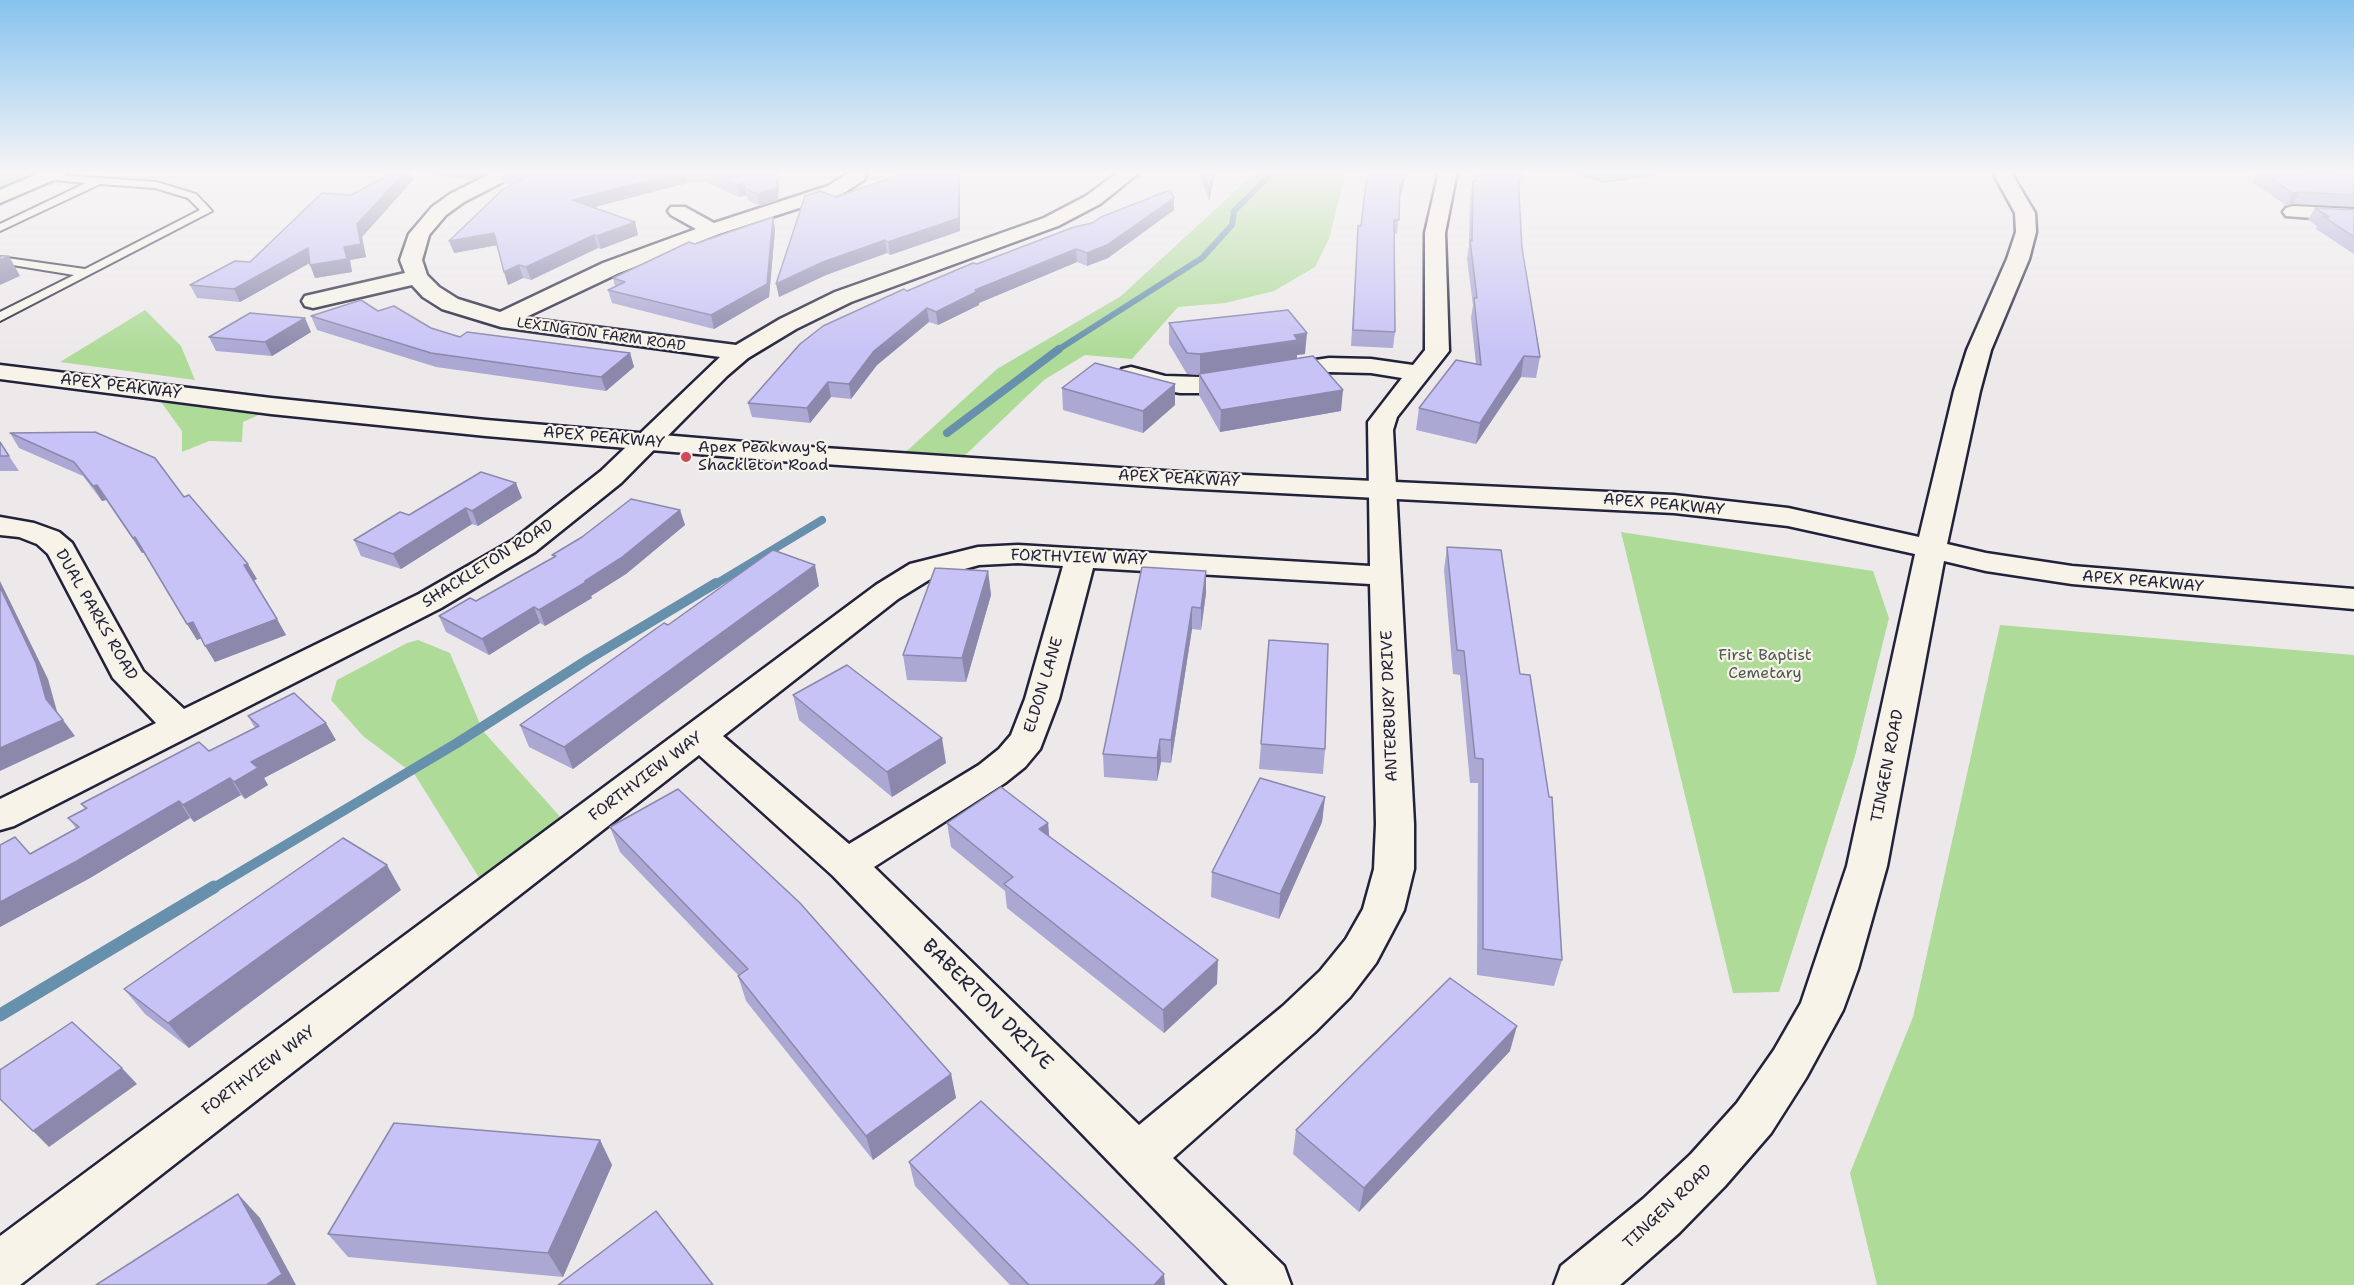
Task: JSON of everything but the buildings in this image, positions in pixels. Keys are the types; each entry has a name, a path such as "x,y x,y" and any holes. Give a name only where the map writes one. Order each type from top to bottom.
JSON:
{"street":[{"path":"313,301 417,277 411,260 414,246 423,231"},
{"path":"501,320 611,268 709,231"},
{"name":"SHACKLETON ROAD","path":"0,816 420,606 480,573 549,528 611,477 718,371 740,353 788,324 843,297 1026,231"},
{"name":"ANTERBURY DRIVE","path":"1138,1156 1299,1019 1335,984 1361,951 1383,910 1395,869 1381,422 1437,351 1437,231"},
{"name":"TINGEN ROAD","path":"1580,1285 1661,1216 1708,1170 1754,1118 1790,1064 1821,1010 1854,917 1867,866 1942,494 1973,371 1979,350 2018,260 2026,231"},
{"name":"LEXINGTON FARM ROAD","path":"417,277 431,292 450,304 501,320 548,329 740,353"},
{"path":"1124,372 1163,383 1180,385 1200,385 1329,365 1371,366 1419,373"},
{"name":"APEX PEAKWAY","path":"0,372 271,406 646,442 1069,473 1684,505 1823,523 1986,562 2072,575 2354,599"},
{"name":"DUAL PARKS ROAD","path":"0,526 24,529 48,538 61,549 130,678 180,726"},
{"name":"FORTHVIEW WAY","path":"0,1268 886,592 921,571 978,556 1018,554 1386,576"},
{"name":"ELDON LANE","path":"847,865 992,774 1012,758 1027,740 1042,699 1081,556"},
{"name":"BABERTON DRIVE","path":"700,736 847,865 1265,1285"}],"lane":[{"path":"0,317 168,231"},
{"path":"0,260 87,273"}],"green space":[{"path":"1192,231 1331,231 1315,267 1274,291 1225,303 1178,307 1132,359 1085,355 1044,380 958,462 896,456 909,449 997,369 1121,296"},
{"path":"145,310 181,346 195,380 60,362"},
{"path":"161,402 261,414 243,422 242,442 209,441 182,452 182,431"},
{"name":"First Baptist Cemetary","path":"1621,532 1873,571 1889,618 1855,756 1779,992 1733,993"},
{"path":"2000,625 2354,655 2354,1285 1877,1285 1850,1173 1913,1017"},
{"path":"418,640 450,653 483,731 564,821 483,884 415,775 363,736 331,700 337,680 407,643"}],"waterway":[{"path":"1058,350 1202,258 1227,231"},
{"path":"947,433 1058,350"},
{"path":"714,585 822,520"},
{"path":"212,889 457,743 587,660 716,583"},
{"path":"0,1015 214,887"}],"place":[{"name":"Apex Peakway & Shackleton Road","path":"686,457"}]}
